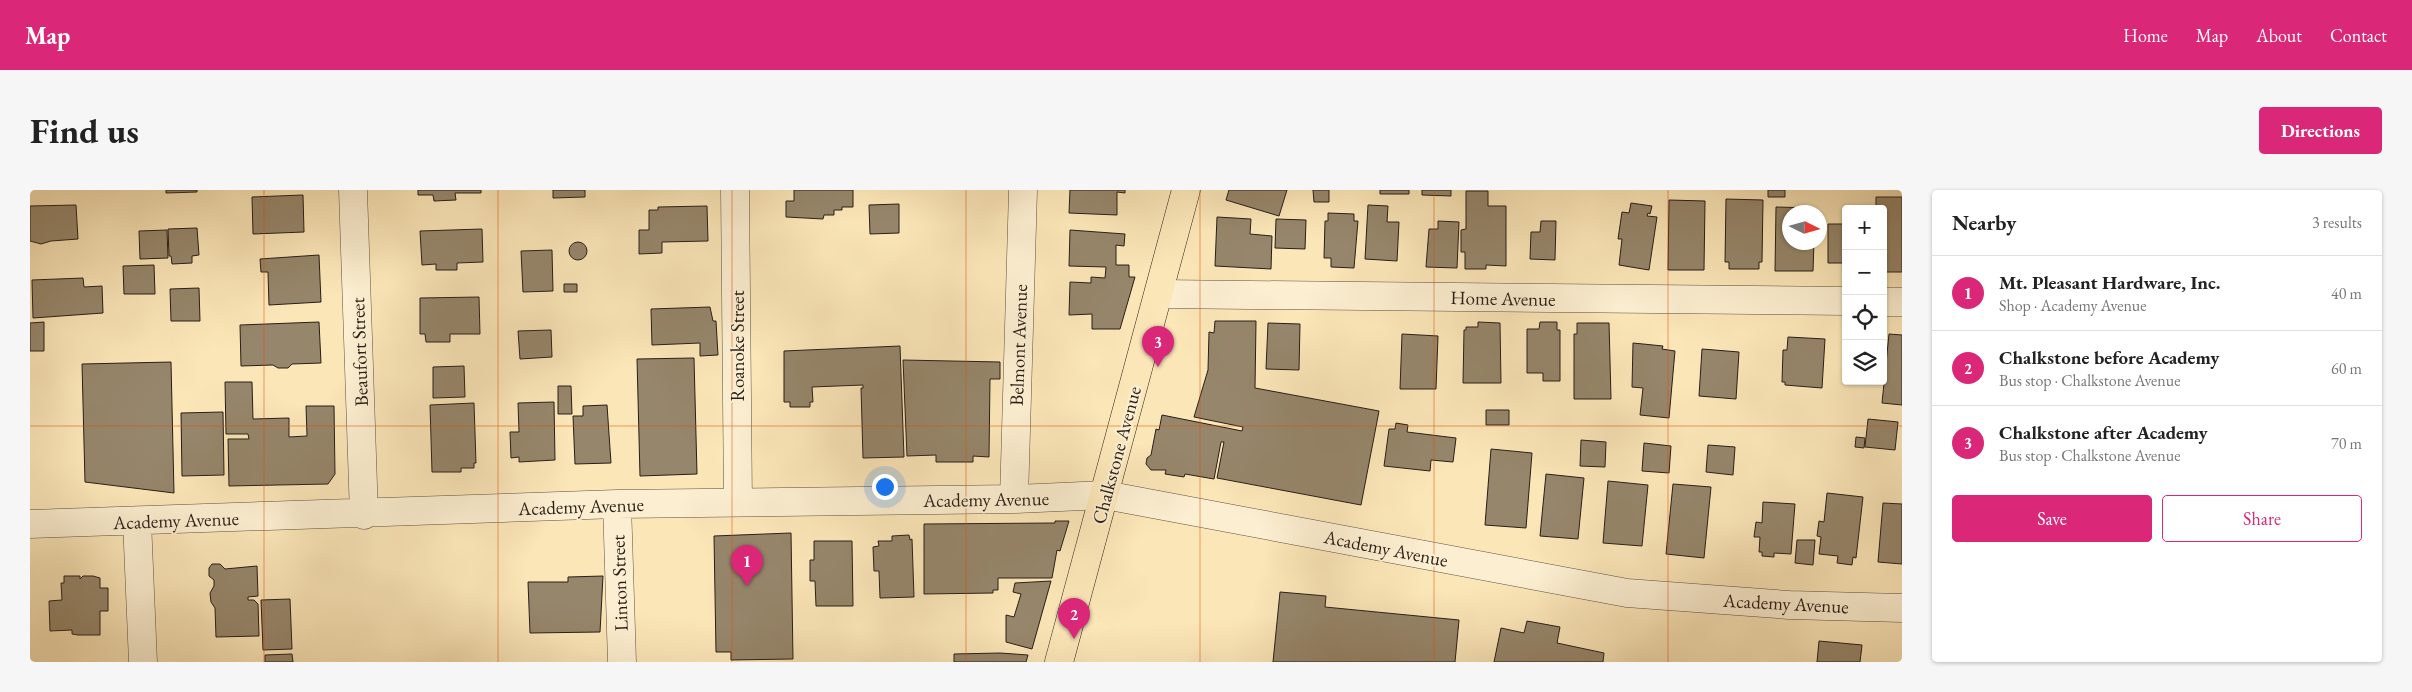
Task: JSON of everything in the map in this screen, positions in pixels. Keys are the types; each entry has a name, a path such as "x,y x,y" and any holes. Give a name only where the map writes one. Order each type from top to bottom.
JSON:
{"main road":[{"name":"Chalkstone Avenue","path":"1059,662 1160,294 1186,190"}],"street":[{"name":"Beaufort Street","path":"354,190 364,514"},
{"name":"Roanoke Street","path":"735,190 738,502"},
{"name":"Belmont Avenue","path":"1014,499 1023,190"},
{"name":"Home Avenue","path":"1160,294 1842,301"},
{"path":"1887,302 1902,302"},
{"name":"Academy Avenue","path":"30,524 617,504 1014,499 1105,495 1627,593 1789,604 1902,608"},
{"name":"Linton Street","path":"617,504 622,662"},
{"path":"137,521 142,662"}],"building":[{"path":"166,190 197,190 197,192 166,193"},
{"path":"418,190 481,190 481,193 455,193 456,200 434,201 433,195 418,195"},
{"path":"553,190 585,190 585,197 553,198"},
{"path":"794,190 853,190 853,207 842,207 842,210 834,210 834,215 824,215 823,219 786,217 786,201 794,201"},
{"path":"1070,190 1125,190 1125,193 1117,192 1117,215 1069,213"},
{"path":"1229,190 1287,190 1279,216 1226,200"},
{"path":"1313,190 1329,190 1329,202 1314,202"},
{"path":"1380,190 1409,190 1409,194 1380,194"},
{"path":"1422,190 1451,190 1451,196 1422,195"},
{"path":"1768,190 1785,190 1785,197 1768,197"},
{"path":"1466,191 1488,191 1488,206 1506,206 1506,266 1486,265 1486,269 1465,269 1465,252 1461,252 1461,230 1466,229"},
{"path":"303,195 304,232 253,234 252,197"},
{"path":"1876,197 1902,197 1902,272 1887,272 1887,205 1876,205"},
{"path":"1726,199 1763,200 1762,262 1759,262 1759,269 1729,269 1729,262 1725,262"},
{"path":"1669,200 1705,201 1704,270 1668,270"},
{"path":"1631,203 1652,206 1650,214 1648,213 1647,216 1657,217 1649,270 1619,265 1622,239 1618,239 1622,212 1629,213"},
{"path":"899,204 899,233 870,234 869,205"},
{"path":"76,205 78,239 51,241 41,244 30,241 30,206"},
{"path":"1368,205 1388,206 1387,222 1399,222 1397,261 1365,259"},
{"path":"707,206 708,241 662,242 662,253 639,254 639,230 649,230 649,210 658,210 658,207"},
{"path":"1776,207 1782,207 1782,250 1814,250 1813,271 1775,271"},
{"path":"1328,213 1354,214 1354,221 1358,221 1354,268 1331,267 1331,258 1324,258 1325,221 1328,221"},
{"path":"1217,217 1251,219 1250,234 1272,236 1271,269 1215,266"},
{"path":"1276,219 1306,220 1305,249 1275,248"},
{"path":"1438,221 1459,222 1457,268 1426,267 1429,229 1438,229"},
{"path":"1541,221 1556,221 1555,260 1530,259 1531,232 1540,232"},
{"path":"1828,224 1842,224 1842,263 1828,263"},
{"path":"197,228 199,255 192,256 192,263 172,264 171,256 169,256 168,229"},
{"path":"482,229 483,262 457,263 457,270 436,270 436,264 422,265 420,231"},
{"path":"167,230 168,258 140,259 139,231"},
{"path":"1070,230 1125,234 1124,246 1116,245 1116,265 1129,265 1129,277 1135,277 1120,329 1092,329 1092,314 1069,315 1070,282 1091,283 1091,277 1105,278 1106,267 1069,266"},
{"path":"578,242 584,245 587,251 584,257 578,260 572,257 569,251 572,245"},
{"path":"552,250 553,291 523,292 521,251"},
{"path":"319,255 321,302 269,305 268,272 261,272 260,259"},
{"path":"154,265 155,294 124,294 123,266"},
{"path":"83,278 84,287 102,286 103,313 33,318 32,280"},
{"path":"564,284 577,284 577,292 564,292"},
{"path":"199,288 200,321 171,321 170,289"},
{"path":"479,297 480,334 450,334 450,342 426,342 425,334 420,334 420,298"},
{"path":"710,307 713,321 716,321 718,355 700,356 700,343 652,345 651,309"},
{"path":"1215,321 1256,321 1255,388 1379,411 1361,505 1217,478 1224,442 1221,442 1214,479 1185,474 1184,477 1165,474 1166,470 1151,470 1146,464 1147,458 1151,455 1156,429 1159,430 1162,415 1242,431 1243,427 1194,417 1208,370 1209,332 1214,333"},
{"path":"44,322 44,351 30,351 30,323"},
{"path":"319,322 321,363 292,364 288,368 278,368 273,365 241,366 240,325"},
{"path":"1478,322 1500,323 1501,383 1463,383 1464,330 1466,330 1466,327 1478,327"},
{"path":"1540,322 1557,322 1557,330 1560,330 1560,381 1543,381 1543,373 1527,373 1527,329 1539,329"},
{"path":"1268,323 1300,324 1299,370 1266,369"},
{"path":"1577,323 1609,323 1611,399 1574,399 1574,334 1577,334"},
{"path":"551,330 552,357 520,359 518,331"},
{"path":"1402,334 1438,336 1436,389 1400,389"},
{"path":"1889,334 1902,335 1902,405 1882,403 1884,385 1887,385"},
{"path":"1788,337 1825,339 1822,388 1785,385 1785,382 1782,382 1783,350 1787,350"},
{"path":"1633,343 1663,346 1662,349 1675,351 1669,418 1640,415 1643,388 1632,387"},
{"path":"900,346 904,457 863,458 861,388 863,388 863,385 812,387 813,402 810,402 810,407 790,407 790,402 784,402 784,351"},
{"path":"1702,349 1739,352 1736,399 1699,396"},
{"path":"694,358 697,474 640,476 637,359"},
{"path":"903,360 1000,362 1000,379 990,379 989,457 973,456 973,462 936,462 936,455 907,456"},
{"path":"171,362 174,493 85,482 82,364"},
{"path":"464,366 465,397 433,398 433,367"},
{"path":"225,382 252,382 253,419 289,418 289,437 307,436 306,406 334,406 335,474 328,484 229,486 228,439 249,439 248,434 226,434"},
{"path":"558,386 571,386 572,414 558,414"},
{"path":"554,402 555,460 519,462 519,457 511,458 510,432 519,432 518,403"},
{"path":"474,403 476,463 474,463 474,468 461,468 461,472 432,472 430,405"},
{"path":"607,405 611,463 575,464 573,416 583,416 583,406"},
{"path":"1486,410 1509,410 1509,425 1486,425"},
{"path":"223,412 224,475 182,476 181,413"},
{"path":"1868,419 1898,422 1895,450 1865,447"},
{"path":"1396,423 1408,425 1407,432 1456,438 1453,462 1431,460 1430,471 1384,466 1389,429 1395,429"},
{"path":"1856,437 1865,438 1864,448 1855,447"},
{"path":"1581,440 1606,442 1605,467 1580,466"},
{"path":"1644,443 1671,446 1669,473 1642,471"},
{"path":"1708,445 1735,447 1733,475 1706,472"},
{"path":"1491,449 1532,453 1526,528 1485,525"},
{"path":"1546,474 1584,478 1578,539 1540,536"},
{"path":"1608,481 1648,485 1642,546 1603,543"},
{"path":"1673,484 1711,487 1704,558 1666,554"},
{"path":"1827,493 1863,497 1856,558 1853,557 1852,565 1837,563 1838,556 1819,554 1821,537 1817,536 1819,521 1824,522"},
{"path":"1763,502 1795,504 1791,554 1774,553 1774,557 1762,556 1762,552 1759,552 1760,537 1754,537 1756,522 1762,523"},
{"path":"1883,503 1902,504 1902,564 1878,562"},
{"path":"1055,521 1069,521 1060,551 1057,550 1052,578 998,578 998,590 993,590 993,593 924,594 924,524 1055,523"},
{"path":"791,533 793,659 731,660 731,652 716,652 714,536"},
{"path":"909,535 910,540 912,539 914,597 880,598 879,571 874,571 873,547 879,546 878,541 892,541 892,536"},
{"path":"1797,540 1815,540 1813,565 1795,563"},
{"path":"814,541 852,541 853,606 816,606 815,581 810,581 810,560 814,560"},
{"path":"212,564 220,564 225,569 257,566 258,596 248,597 248,600 254,600 258,604 259,636 216,637 215,608 211,602 210,593 214,586 214,580 209,576 209,568"},
{"path":"64,576 80,576 80,579 83,576 93,576 100,578 100,588 108,588 108,611 100,611 100,635 72,634 72,630 50,631 49,601 62,600 61,583 64,583"},
{"path":"603,576 600,632 530,633 528,582 568,582 568,577"},
{"path":"1051,581 1032,649 1006,642 1006,615 1014,617 1021,594 1013,592 1015,583"},
{"path":"1280,592 1326,596 1325,607 1459,620 1455,662 1273,662"},
{"path":"290,599 292,649 263,650 261,600"},
{"path":"1527,621 1560,627 1557,643 1604,653 1603,662 1494,662 1501,628 1524,633"},
{"path":"1819,641 1862,645 1860,662 1817,662"},
{"path":"1000,653 1028,655 1026,662 954,662 954,654"},
{"path":"292,654 293,662 265,662 265,655"}],"place":[{"name":"Chalkstone after Academy","path":"1158,367"},
{"name":"Mt. Pleasant Hardware, Inc.","path":"747,586"},
{"name":"Chalkstone before Academy","path":"1074,639"}]}
